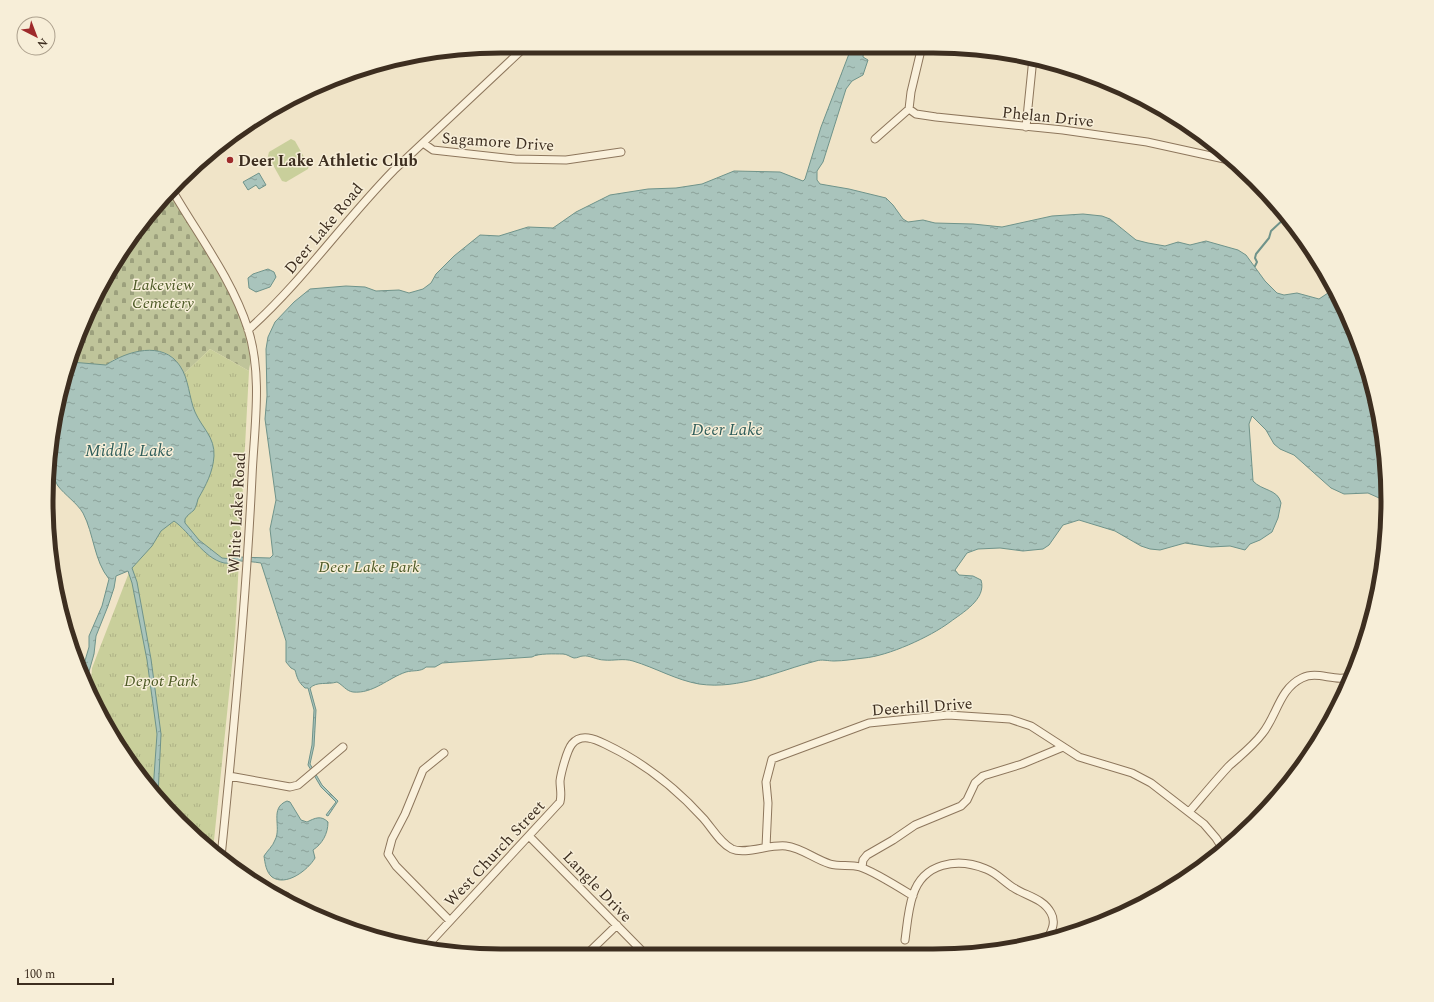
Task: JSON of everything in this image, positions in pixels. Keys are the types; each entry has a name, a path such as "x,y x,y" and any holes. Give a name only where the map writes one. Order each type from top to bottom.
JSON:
{"street":[{"name":"Deer Lake Road","path":"248,330 266,315 312,264 375,189 519,53"},
{"path":"875,139 909,109 911,92 920,53"},
{"path":"1026,127 1032,65"},
{"name":"Phelan Drive","path":"909,109 912,113 922,115 1062,130 1147,142 1221,158"},
{"name":"Sagamore Drive","path":"423,143 433,150 515,159 566,160 621,152"},
{"name":"White Lake Road","path":"175,194 233,295 248,330 254,366 256,391 242,647 222,851"},
{"path":"1189,812 1222,774 1262,734 1282,698 1292,685 1303,677 1316,675 1343,680"},
{"name":"Deerhill Drive","path":"766,847 768,803 766,782 772,759 868,723 948,715 1010,719 1031,726 1078,757 1144,778 1204,824 1220,844"},
{"name":"West Church Street","path":"430,943 560,802 562,792 560,779 571,745 573,742 584,737 594,739 646,766 703,818 727,846 734,850 766,847"},
{"path":"229,776 290,787 298,785 343,747"},
{"path":"862,868 863,860 867,855 915,825 961,806 967,800 976,784 983,776 1022,764 1063,747"},
{"path":"444,753 423,770 405,814 392,839 388,854 396,866 450,921"},
{"name":"Langle Drive","path":"529,836 640,949"},
{"path":"766,847 780,845 796,847 815,858 831,864 862,868 912,896"},
{"path":"905,940 912,896 922,878 934,868 956,863 980,867 996,874 1012,887 1042,902 1048,907 1054,921 1050,934"},
{"path":"592,949 617,925"}],"green space":[{"path":"291,139 295,141 309,166 308,169 286,182 282,181 268,156 269,152"},
{"name":"Lakeview Cemetery","path":"172,197 205,250 231,297 241,319 248,340 251,358 249,371 210,349 184,374 171,356 163,352 154,351 135,353 115,359 109,364 101,366 75,363 99,303 129,252 146,228"},
{"name":"Depot Park","path":"210,349 249,371 235,636 214,844 184,818 146,774 113,725 91,681 92,668 128,575 184,374"}],"water":[{"name":"Deer Lake","path":"849,53 863,53 863,57 868,60 863,75 852,81 846,89 823,162 817,171 817,180 820,184 886,198 903,219 908,222 923,220 935,223 973,224 1002,227 1052,216 1083,214 1102,216 1110,219 1136,240 1148,243 1165,246 1178,242 1190,245 1206,241 1238,250 1246,255 1265,281 1277,293 1284,295 1297,293 1319,299 1330,293 1347,330 1366,385 1377,443 1381,499 1368,493 1344,494 1331,488 1294,455 1280,449 1274,444 1266,430 1252,416 1249,424 1253,481 1277,495 1281,503 1278,518 1272,532 1260,540 1250,544 1245,550 1230,546 1211,547 1185,543 1160,550 1150,549 1141,546 1115,531 1079,520 1063,525 1049,545 1043,549 1023,551 1000,548 978,549 967,553 955,570 959,575 973,576 981,580 982,587 980,593 972,605 932,634 885,654 834,661 818,660 744,682 714,685 699,684 674,677 629,660 601,660 585,656 574,658 564,654 442,663 435,667 426,667 424,669 406,672 374,688 360,692 353,692 346,689 337,682 319,684 310,688 316,710 314,746 310,764 322,785 338,801 328,816 326,815 336,802 321,787 308,765 312,745 314,710 308,688 305,688 301,684 295,670 286,662 286,641 261,563 239,561 224,563 216,560 203,550 174,521 161,531 152,546 132,568 137,582 151,659 161,734 158,789 154,783 157,734 147,660 132,583 128,571 116,576 108,606 96,636 94,654 88,675 84,664 89,647 89,636 102,606 109,579 100,564 87,521 83,513 58,486 54,477 57,443 62,414 68,385 75,362 106,365 134,352 144,350 164,353 173,358 183,371 195,412 210,438 214,449 212,468 209,478 198,499 195,509 185,519 185,523 199,540 222,558 270,558 273,555 270,529 276,500 265,419 267,396 266,349 268,337 275,322 294,302 310,289 346,286 365,287 376,291 399,290 409,293 423,289 431,283 436,274 454,256 480,235 499,236 528,227 553,228 576,212 610,195 648,189 676,188 702,184 734,171 780,172 803,181 805,179 821,127"},
{"path":"259,173 266,185 259,189 256,185 248,190 243,182"},
{"path":"268,269 274,272 276,277 270,287 256,292 249,288 248,278 253,274"},
{"path":"287,801 290,802 301,820 307,822 315,818 323,818 328,822 328,826 324,838 313,850 315,858 312,863 302,872 290,879 278,880 268,873 264,856 273,844 277,835 277,813 279,808"}],"waterway":[{"path":"1255,266 1257,262 1255,258 1256,254 1269,238 1271,231 1282,221"}],"place":[{"name":"Deer Lake Athletic Club","path":"230,160"}],"water label":[{"name":"Middle Lake","path":"129,450"}],"park label":[{"name":"Deer Lake Park","path":"369,566"}]}
